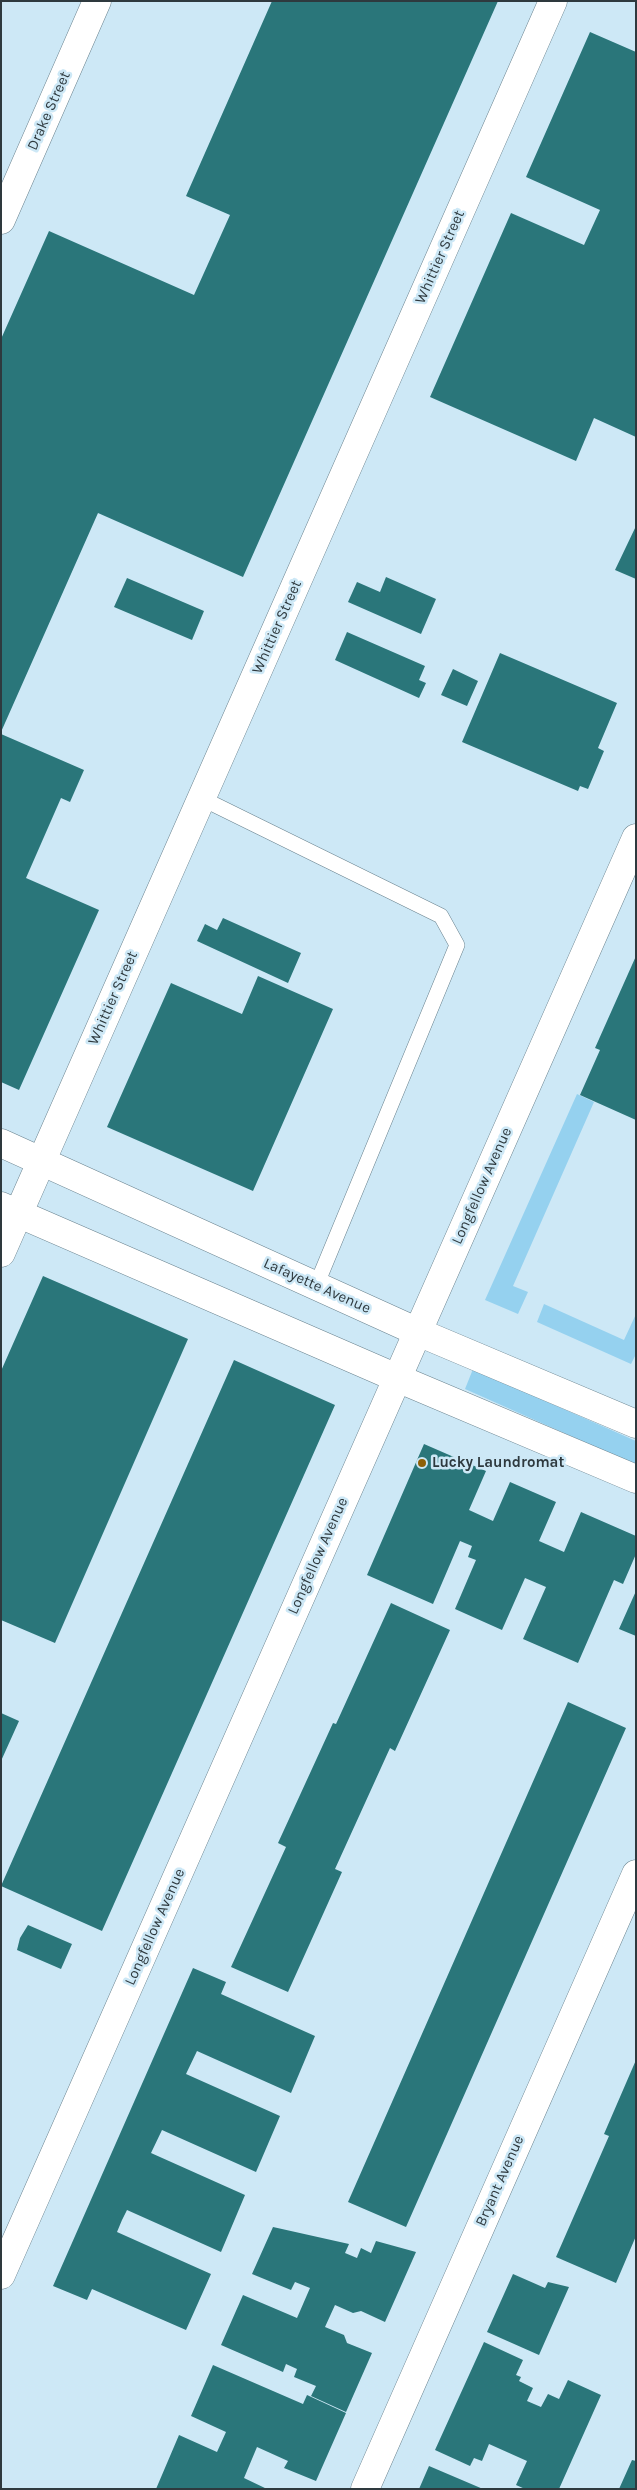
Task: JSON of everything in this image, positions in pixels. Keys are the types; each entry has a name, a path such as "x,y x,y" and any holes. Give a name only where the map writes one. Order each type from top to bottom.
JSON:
{"street":[{"name":"Drake Street","path":"1,220 98,1"},
{"name":"Whittier Street","path":"1,1253 10,1209 41,1162 553,1"},
{"name":"Longfellow Avenue","path":"1,2275 636,838"},
{"name":"Lafayette Avenue","path":"1,1143 418,1332 636,1424"},
{"path":"10,1209 397,1378 636,1479"},
{"name":"Bryant Avenue","path":"365,2489 636,1874"}],"lane":[{"path":"201,798 440,916 457,945 316,1286"}],"shaded area":[{"path":"577,1094 594,1102 513,1286 528,1292 518,1314 485,1300"},
{"path":"544,1304 624,1340 636,1314 636,1354 631,1364 537,1322"},
{"path":"473,1369 636,1441 636,1465 465,1389"}],"building":[{"path":"272,1 498,1 243,577 98,513 1,732 1,339 49,231 194,295 230,215 186,196"},
{"path":"590,32 636,52 636,437 594,418 576,461 430,397 511,213 584,245 600,210 526,177"},
{"path":"636,526 636,579 615,570"},
{"path":"386,577 436,599 421,634 348,602 357,582 380,592"},
{"path":"127,578 204,611 192,640 114,607"},
{"path":"347,632 425,666 419,680 426,683 419,698 335,660"},
{"path":"500,653 617,703 598,748 604,751 588,789 580,786 578,791 462,742"},
{"path":"453,669 478,681 467,706 441,695"},
{"path":"1,734 84,770 70,802 61,798 26,878 99,910 19,1090 1,1082"},
{"path":"223,918 301,953 288,983 197,941 205,924 217,930"},
{"path":"636,956 636,1120 580,1095 600,1050 595,1048"},
{"path":"258,976 333,1009 253,1191 107,1127 171,983 242,1014"},
{"path":"43,1276 188,1339 55,1643 1,1620 1,1371"},
{"path":"234,1360 335,1405 102,1931 1,1886"},
{"path":"424,1444 486,1471 469,1510 493,1521 510,1482 556,1502 539,1541 564,1552 581,1512 636,1536 636,1554 623,1584 614,1580 578,1663 523,1639 546,1587 525,1578 502,1630 455,1609 476,1560 468,1557 472,1546 460,1541 433,1604 367,1575"},
{"path":"636,1591 636,1636 619,1629"},
{"path":"391,1603 450,1630 395,1751 390,1748 335,1869 342,1872 288,1992 231,1967 286,1847 278,1843 333,1723 336,1724"},
{"path":"568,1702 626,1728 406,2227 348,2202"},
{"path":"1,1713 19,1721 1,1761"},
{"path":"28,1925 72,1944 61,1969 17,1950 20,1938"},
{"path":"193,1968 226,1982 221,1994 315,2036 291,2093 197,2051 186,2074 280,2116 256,2172 162,2130 151,2153 245,2195 221,2252 127,2210 122,2220 117,2232 211,2274 186,2330 92,2289 87,2300 53,2286"},
{"path":"636,2060 636,2236 616,2283 556,2257 609,2136 604,2134"},
{"path":"273,2227 349,2244 345,2253 357,2258 361,2248 371,2253 376,2241 416,2252 385,2322 361,2311 353,2313 335,2305 325,2327 344,2335 347,2343 372,2353 346,2412 311,2396 316,2386 294,2377 297,2369 286,2364 283,2372 221,2345 243,2295 297,2318 310,2288 295,2282 291,2290 252,2274"},
{"path":"513,2274 545,2288 548,2282 569,2287 539,2355 487,2332"},
{"path":"484,2342 523,2360 516,2375 521,2377 519,2381 533,2388 527,2401 541,2407 548,2394 559,2399 568,2380 601,2395 559,2489 525,2489 516,2485 527,2461 489,2444 482,2461 474,2458 470,2466 435,2450"},
{"path":"213,2365 303,2404 307,2395 346,2413 316,2481 284,2468 288,2461 257,2447 244,2478 267,2489 156,2489 179,2435 217,2452 226,2432 191,2416"},
{"path":"632,2460 636,2461 636,2489 619,2489"},
{"path":"429,2466 483,2489 419,2489"}],"place":[{"name":"Lucky Laundromat","path":"422,1463"}]}
